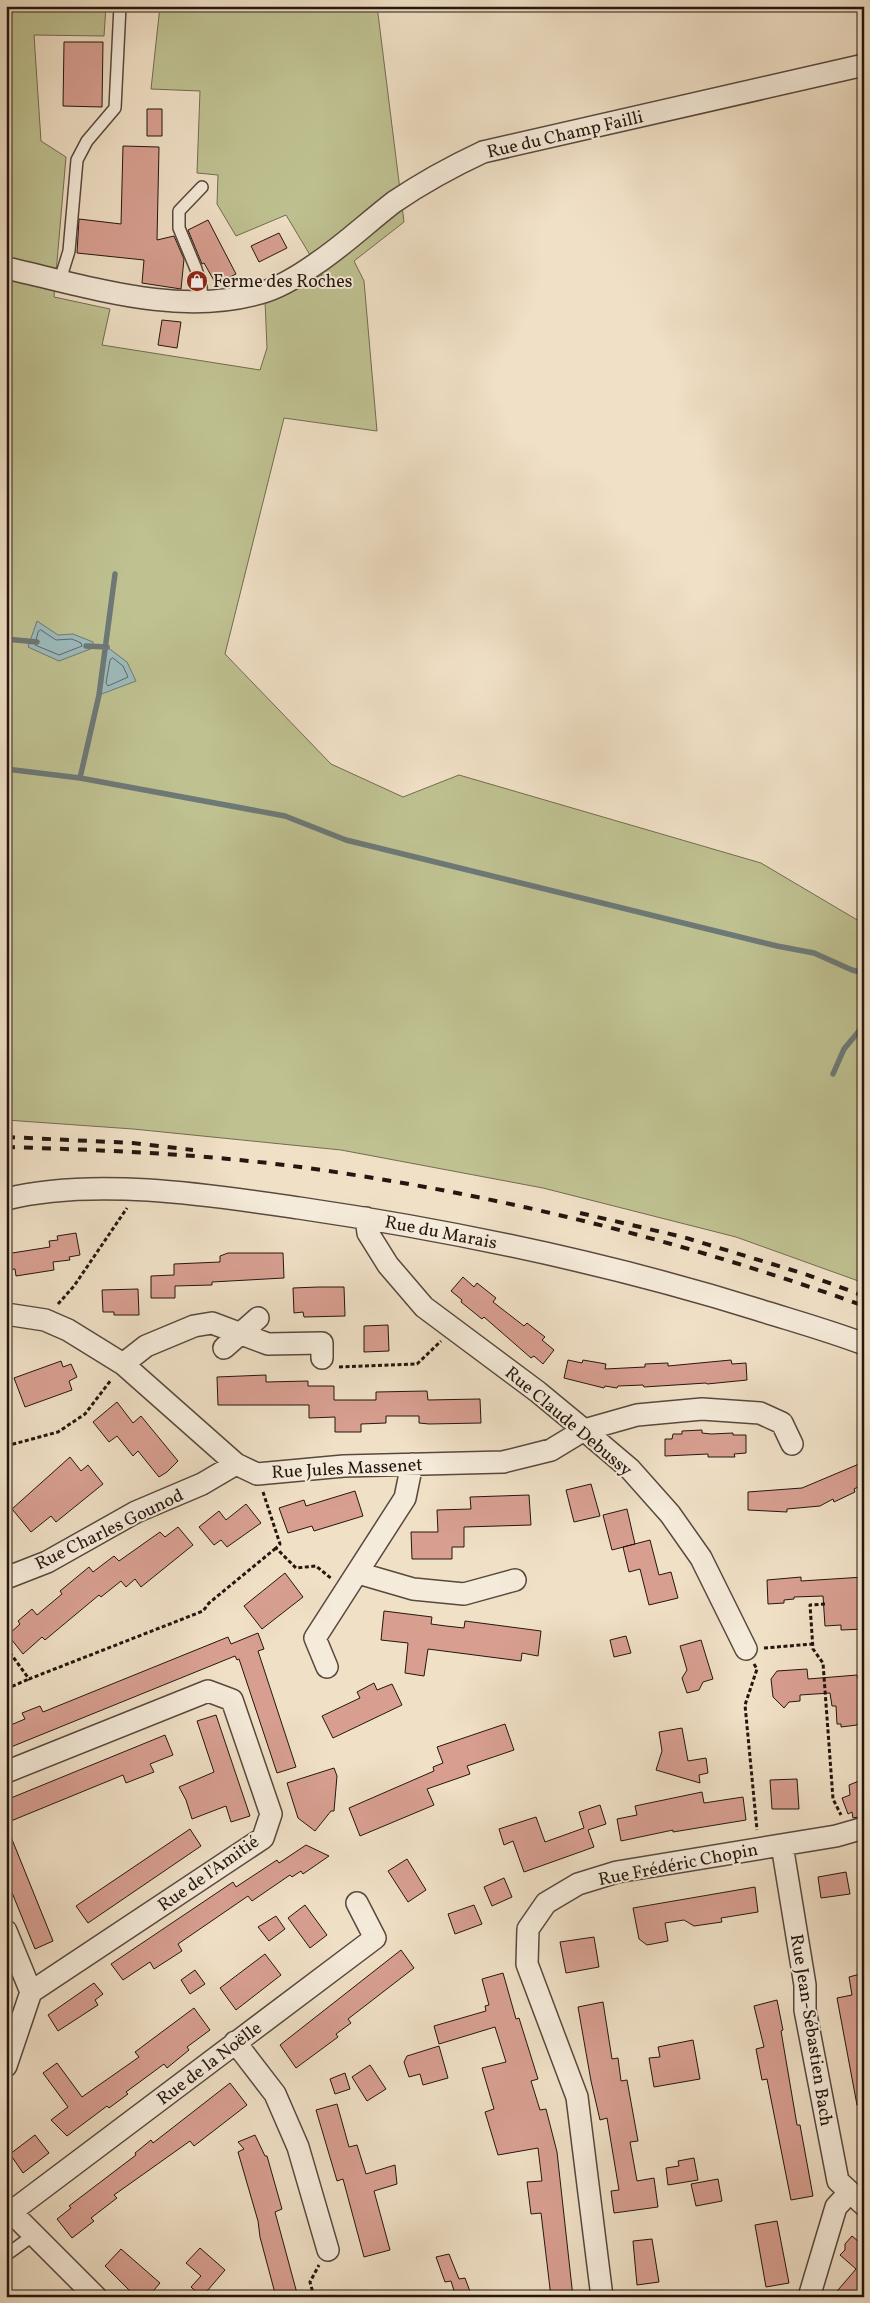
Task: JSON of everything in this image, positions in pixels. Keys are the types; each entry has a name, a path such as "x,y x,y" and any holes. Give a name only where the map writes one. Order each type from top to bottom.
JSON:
{"street":[{"name":"Rue du Champ Failli","path":"6,268 146,298 186,303 226,300 261,293 289,280 348,241 395,202 455,165 483,152 864,65"},
{"name":"Rue du Marais","path":"6,1199 23,1195 91,1188 139,1190 250,1201 366,1218 561,1256 687,1288 864,1344"},
{"name":"Rue Claude Debussy","path":"366,1218 368,1232 388,1265 424,1308 454,1328 538,1392 584,1430 630,1469 670,1514 701,1558 746,1649"},
{"name":"Rue Jules Massenet","path":"6,1314 44,1320 68,1330 123,1364 236,1464 257,1474 344,1466 503,1462 551,1450 584,1430 637,1415 712,1409 760,1413 782,1423 792,1444"},
{"path":"232,1341 258,1318"},
{"path":"123,1364 146,1346 194,1326 212,1323 232,1341 268,1344 322,1343 322,1358"},
{"name":"Rue Charles Gounod","path":"6,1578 47,1562 136,1512 202,1484 236,1464"},
{"path":"328,1667 315,1638 404,1498 412,1464"},
{"path":"358,1573 413,1589 464,1594 515,1580"},
{"name":"Rue de l'Amitié","path":"6,1772 208,1691 232,1700 271,1814 263,1838 32,1992"},
{"name":"Rue Frédéric Chopin","path":"602,2297 577,2097 527,1964 528,1929 546,1903 578,1884 617,1872 782,1845 856,1830"},
{"name":"Rue Jean-Sébastien Bach","path":"782,1845 805,1984 805,2010 838,2181 856,2199"},
{"name":"Rue de la Noëlle","path":"9,2210 375,1938 357,1903"},
{"path":"6,1931 32,1992 6,2066"},
{"path":"235,2042 275,2094 298,2147 328,2250"},
{"path":"809,2297 836,2207 856,2199"},
{"path":"9,2210 96,2297"}],"lane":[{"path":"60,280 69,251 77,160 87,141 115,108 120,6"},
{"path":"202,187 179,211 179,228 196,269 201,286 202,302"},
{"path":"6,2255 35,2234"}],"path":[{"path":"44,1320 74,1286 139,1190"},
{"path":"322,1358 335,1367 417,1364 454,1328"},
{"path":"6,1446 58,1432 85,1414 123,1364"},
{"path":"6,1689 202,1611 209,1603 276,1548 280,1544 257,1474"},
{"path":"276,1548 296,1568 316,1566 346,1590"},
{"path":"824,1604 810,1605 813,1650 823,1663 834,1799 856,1830"},
{"path":"758,1848 745,1705 757,1669 746,1649 813,1644"},
{"path":"6,1647 30,1679"},
{"path":"314,2297 310,2282 328,2250"}],"green space":[{"path":"6,6 106,6 104,36 34,35 41,141 66,157 54,297 110,309 102,345 260,370 267,348 265,301 322,275 286,215 236,236 217,204 218,175 197,173 200,91 151,89 160,6 377,6 404,222 354,261 364,281 377,431 284,418 225,654 331,764 403,797 459,775 761,863 864,924 864,1283 736,1237 543,1188 341,1150 133,1129 6,1120"}],"water":[{"path":"37,621 58,635 73,634 93,642 93,648 59,661 28,647"},
{"path":"107,647 127,662 136,681 99,695"}],"building":[{"path":"64,42 103,42 102,107 63,106"},
{"path":"147,109 162,109 162,136 147,136"},
{"path":"123,146 159,147 157,240 174,236 184,259 181,289 142,283 144,260 77,253 79,219 121,224"},
{"path":"208,220 236,274 216,284 204,263 202,264 188,230"},
{"path":"279,233 287,248 259,262 251,246"},
{"path":"162,320 181,322 177,348 158,345"},
{"path":"76,1233 80,1255 69,1257 70,1260 53,1262 54,1270 16,1276 15,1269 6,1270 6,1254 50,1247 49,1241 58,1240 57,1236"},
{"path":"228,1253 283,1253 284,1278 212,1282 212,1285 175,1286 175,1298 151,1298 151,1276 174,1275 174,1264 220,1262 220,1256"},
{"path":"463,1277 474,1287 477,1283 496,1298 493,1302 524,1326 527,1323 545,1337 542,1340 554,1350 543,1364 534,1356 531,1358 484,1317 482,1319 461,1302 462,1300 451,1291"},
{"path":"344,1287 345,1316 304,1317 303,1312 294,1313 293,1288"},
{"path":"138,1289 139,1315 114,1315 114,1312 103,1312 102,1290"},
{"path":"388,1325 389,1351 364,1352 364,1326"},
{"path":"568,1360 582,1363 583,1360 606,1364 605,1369 645,1367 645,1364 668,1363 668,1366 731,1360 732,1364 746,1363 747,1380 644,1387 643,1385 618,1386 617,1388 605,1386 604,1388 564,1378"},
{"path":"61,1361 63,1367 71,1364 77,1377 69,1381 72,1390 25,1407 14,1378"},
{"path":"266,1375 266,1382 308,1381 308,1386 334,1386 334,1400 376,1400 376,1392 427,1391 428,1400 480,1399 481,1423 429,1424 419,1423 419,1416 386,1416 386,1423 361,1424 361,1432 335,1432 335,1417 309,1418 309,1405 218,1405 217,1377"},
{"path":"117,1402 133,1423 141,1416 178,1461 167,1472 159,1477 138,1451 133,1456 117,1436 109,1442 93,1422"},
{"path":"702,1430 702,1433 746,1435 746,1453 734,1454 735,1457 708,1457 708,1454 665,1456 665,1439 672,1439 673,1434 682,1434 682,1431"},
{"path":"70,1457 81,1471 88,1465 103,1484 56,1522 51,1516 31,1532 12,1509"},
{"path":"859,1464 864,1475 864,1484 854,1489 855,1492 834,1502 833,1499 820,1506 787,1509 787,1512 748,1510 748,1492 802,1488"},
{"path":"591,1484 600,1516 574,1522 566,1490"},
{"path":"355,1491 363,1516 314,1531 312,1526 288,1533 279,1508 304,1500 306,1506"},
{"path":"529,1495 531,1525 464,1527 464,1547 452,1547 452,1559 412,1559 411,1532 438,1532 437,1510 471,1509 470,1497"},
{"path":"246,1504 261,1523 227,1547 221,1540 214,1545 199,1527 219,1511 226,1520"},
{"path":"627,1509 635,1544 612,1550 603,1515"},
{"path":"178,1527 193,1545 141,1587 135,1579 126,1587 121,1581 101,1597 99,1595 45,1640 42,1637 23,1654 8,1635 20,1624 18,1621 32,1609 37,1615 62,1594 60,1591 89,1567 93,1572 114,1556 119,1561 160,1532 165,1537"},
{"path":"650,1540 659,1575 671,1572 678,1598 649,1605 640,1569 629,1572 623,1547"},
{"path":"285,1573 303,1597 262,1629 244,1606"},
{"path":"801,1577 801,1581 864,1577 864,1629 841,1630 841,1625 825,1626 823,1596 794,1597 794,1599 784,1600 784,1603 768,1604 767,1580"},
{"path":"384,1611 432,1617 431,1624 446,1626 464,1628 465,1621 541,1631 538,1656 522,1653 521,1661 428,1649 424,1676 405,1673 408,1643 381,1640"},
{"path":"258,1633 264,1649 258,1651 296,1767 277,1773 239,1659 237,1660 235,1656 6,1749 6,1727 25,1719 22,1713 40,1706 43,1712 228,1637 231,1644"},
{"path":"626,1636 631,1653 614,1657 610,1640"},
{"path":"701,1640 713,1679 703,1682 699,1690 687,1693 682,1678 687,1670 680,1646"},
{"path":"807,1669 808,1679 857,1675 858,1679 864,1678 864,1722 841,1727 841,1724 837,1724 836,1706 832,1706 830,1693 800,1695 800,1701 789,1702 784,1708 773,1697 771,1679 777,1671"},
{"path":"374,1683 377,1690 392,1684 402,1705 333,1738 322,1716 360,1698 357,1692"},
{"path":"216,1715 250,1816 231,1822 226,1806 192,1819 186,1800 179,1787 214,1772 197,1721"},
{"path":"505,1724 514,1750 467,1766 470,1774 427,1789 434,1805 360,1836 349,1808 434,1771 433,1767 443,1763 437,1747"},
{"path":"682,1728 688,1761 706,1758 708,1773 699,1775 700,1783 656,1770 662,1751 659,1732"},
{"path":"165,1735 173,1755 150,1764 154,1772 126,1783 123,1775 6,1823 6,1800"},
{"path":"334,1768 337,1776 334,1811 331,1811 315,1831 298,1818 287,1783"},
{"path":"797,1779 799,1809 772,1809 770,1780"},
{"path":"864,1779 864,1816 853,1818 852,1812 848,1814 842,1798 850,1795 849,1785"},
{"path":"702,1792 704,1803 743,1797 746,1820 673,1832 673,1830 621,1841 617,1819 637,1815 635,1806"},
{"path":"600,1805 606,1824 588,1830 594,1847 524,1872 513,1841 504,1845 499,1829 536,1817 545,1842 584,1828 579,1812"},
{"path":"7,1827 53,1941 35,1949 6,1878"},
{"path":"190,1829 201,1846 88,1923 76,1906"},
{"path":"306,1845 329,1856 303,1874 301,1871 292,1877 290,1875 252,1901 248,1896 178,1944 182,1951 154,1969 150,1962 123,1980 111,1964 233,1882 236,1887 277,1860 279,1863"},
{"path":"407,1859 426,1890 408,1902 388,1871"},
{"path":"846,1872 850,1894 821,1898 818,1877"},
{"path":"504,1878 512,1897 492,1906 484,1887"},
{"path":"755,1887 758,1912 721,1918 722,1922 694,1926 684,1920 665,1923 668,1941 647,1945 639,1939 633,1908"},
{"path":"305,1905 327,1935 310,1948 288,1918"},
{"path":"474,1905 482,1924 455,1934 448,1914"},
{"path":"276,1916 285,1929 269,1941 258,1927"},
{"path":"594,1937 599,1967 566,1973 560,1942"},
{"path":"401,1950 414,1968 348,2019 351,2023 336,2034 338,2037 296,2068 280,2045"},
{"path":"265,1954 281,1975 236,2010 220,1988"},
{"path":"195,1970 205,1984 190,1994 181,1980"},
{"path":"503,1973 516,2019 519,2018 538,2079 531,2081 540,2110 546,2109 557,2152 573,2297 551,2297 541,2213 531,2214 527,2182 542,2181 538,2148 498,2155 485,2112 494,2109 482,2068 506,2062 495,2027 439,2044 434,2026 486,2011 485,2006 489,2005 482,1979"},
{"path":"864,1973 864,2105 857,2105 837,1998 852,1995 849,1977"},
{"path":"94,1983 103,1994 95,2000 98,2005 58,2031 48,2015"},
{"path":"777,2000 797,2125 800,2125 813,2196 791,2200 767,2079 762,2080 756,2049 764,2047 754,2006"},
{"path":"603,2002 612,2059 618,2058 621,2081 627,2080 638,2141 630,2142 637,2181 654,2178 658,2207 614,2213 611,2191 619,2190 607,2118 600,2120 578,2007"},
{"path":"194,2008 210,2030 187,2047 189,2050 167,2068 164,2064 126,2092 128,2094 109,2108 107,2106 67,2136 51,2120 68,2107 43,2073 57,2063 82,2097 139,2057 135,2052"},
{"path":"693,2040 700,2079 654,2087 649,2058 660,2057 658,2047"},
{"path":"439,2046 448,2078 423,2085 420,2074 409,2077 404,2062 407,2056"},
{"path":"370,2065 386,2089 367,2101 352,2077"},
{"path":"345,2073 350,2089 335,2094 330,2079"},
{"path":"230,2083 247,2105 194,2146 190,2141 114,2195 117,2198 91,2218 94,2221 72,2238 57,2219 71,2208 69,2206 136,2155 135,2153 151,2140 153,2143"},
{"path":"337,2104 349,2147 357,2145 366,2174 395,2165 397,2184 374,2191 390,2250 364,2257 343,2179 337,2181 316,2110"},
{"path":"35,2135 49,2153 23,2173 10,2154"},
{"path":"255,2135 265,2156 267,2156 282,2209 275,2212 298,2297 276,2297 260,2237 258,2221 238,2152 244,2149 238,2142"},
{"path":"694,2158 698,2180 668,2185 666,2168 679,2166 678,2161"},
{"path":"718,2179 722,2201 696,2206 691,2184"},
{"path":"777,2221 789,2283 766,2287 755,2225"},
{"path":"852,2236 864,2246 864,2297 832,2297 856,2269 840,2255 845,2250 845,2244"},
{"path":"652,2239 659,2282 637,2285 633,2241"},
{"path":"200,2248 225,2270 202,2297 191,2287 201,2276 186,2263"},
{"path":"121,2249 160,2283 148,2297 136,2297 105,2266"},
{"path":"449,2254 459,2279 465,2278 472,2297 456,2297 451,2281 445,2282 436,2257"}],"waterway":[{"path":"80,778 99,695 115,574"},
{"path":"6,639 37,642"},
{"path":"86,646 107,647"},
{"path":"6,769 80,778 285,816 346,840 777,946 814,953 852,970 864,973"},
{"path":"833,1074 844,1049 864,1025"}],"railway":[{"path":"6,1137 133,1143 193,1150"},
{"path":"6,1147 117,1151 227,1159 300,1167 444,1190 515,1205 656,1240 726,1260 864,1306"},
{"path":"580,1213 683,1237 805,1274 864,1296"}],"place":[{"name":"Ferme des Roches","path":"197,281"}]}
